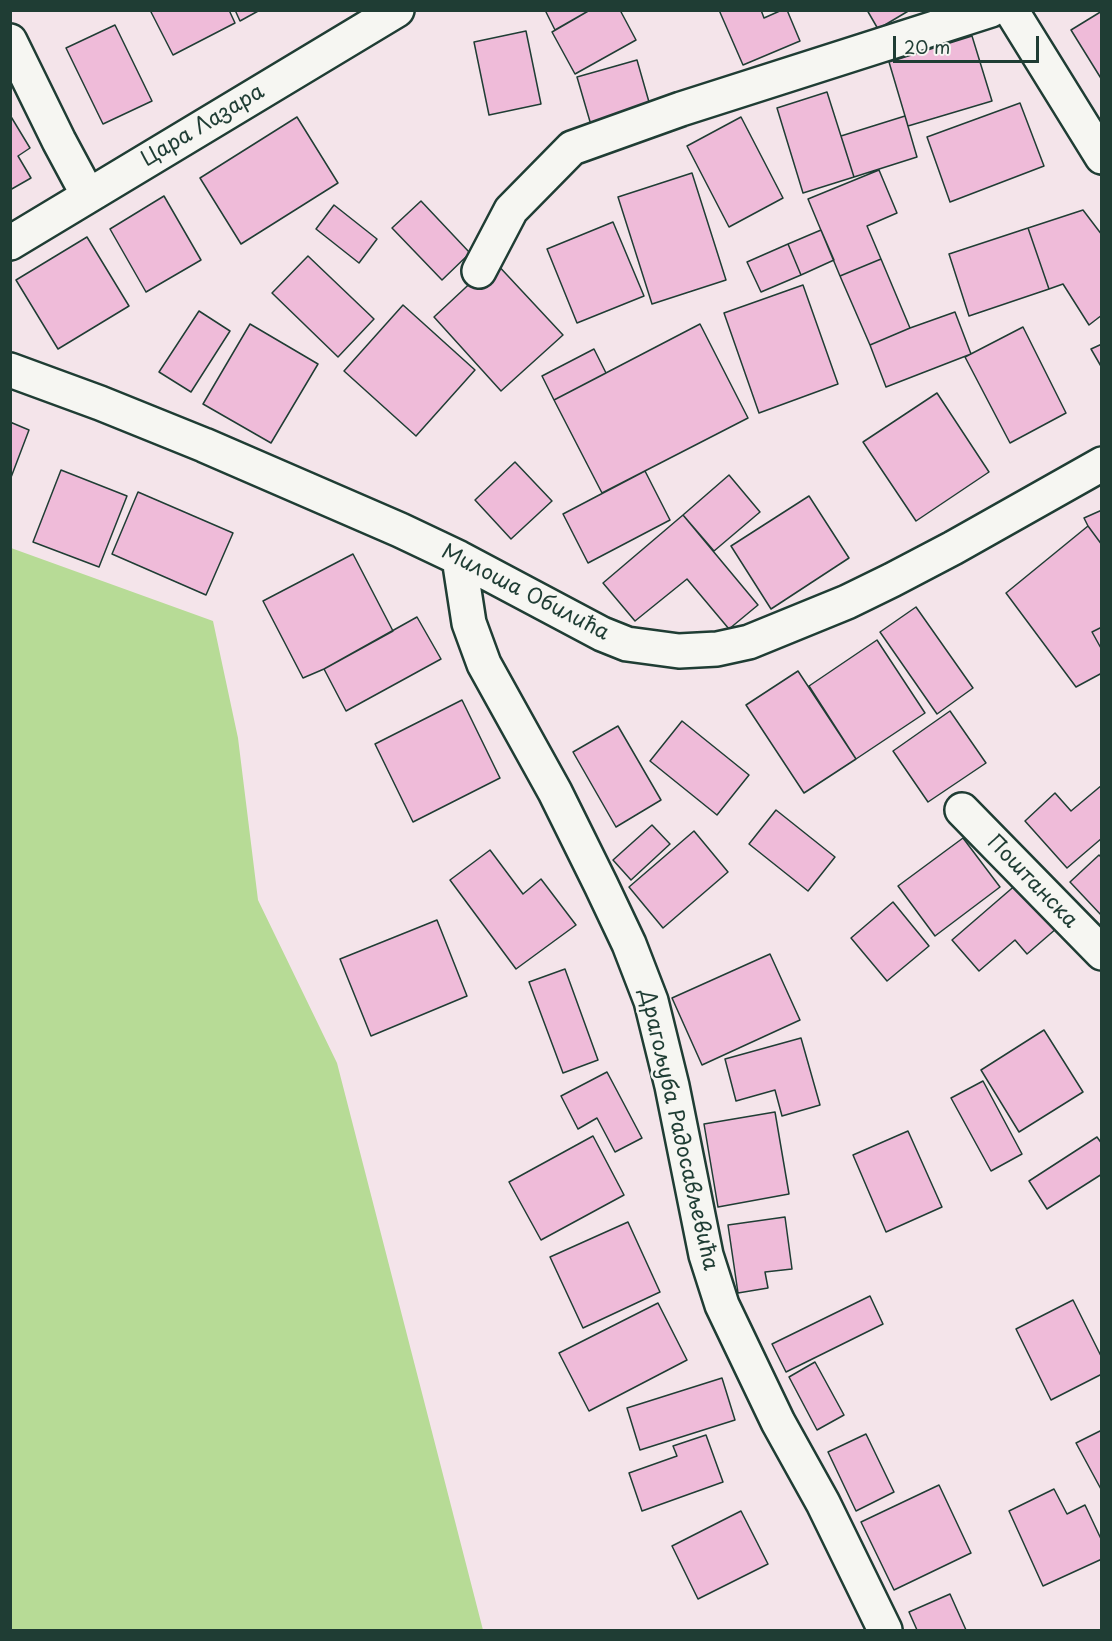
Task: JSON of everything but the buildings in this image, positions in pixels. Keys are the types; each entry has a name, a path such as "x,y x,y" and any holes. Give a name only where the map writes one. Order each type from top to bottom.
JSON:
{"street":[{"name":"Цара Лазара","path":"10,243 397,10"},
{"path":"479,271 510,210 572,148 681,109 991,10"},
{"path":"1011,10 1101,157"},
{"path":"10,41 88,195"},
{"name":"Милоша Обилића","path":"10,370 204,445 399,530 459,558 602,634 644,647 679,651 717,649 749,642 847,602 953,548 1101,464"},
{"name":"Драгољуба Радосављевића","path":"459,558 469,623 484,664 555,792 629,944 651,1001 672,1086 706,1255 722,1305 778,1422 823,1503 885,1630"},
{"name":"Поштанска","path":"962,810 1101,953"}],"green space":[{"path":"11,548 213,621 238,738 258,900 337,1063 483,1630 11,1630"}]}
